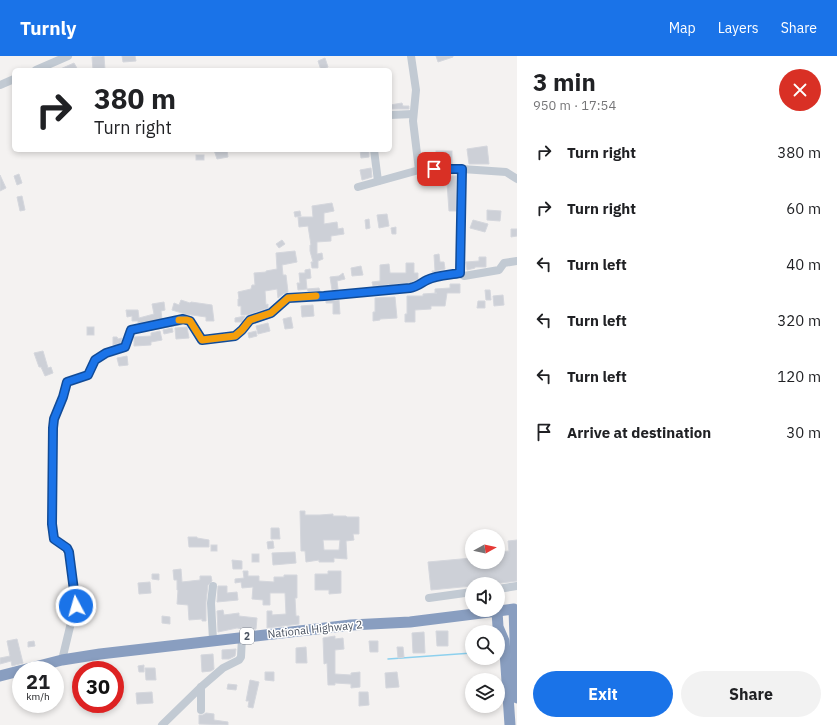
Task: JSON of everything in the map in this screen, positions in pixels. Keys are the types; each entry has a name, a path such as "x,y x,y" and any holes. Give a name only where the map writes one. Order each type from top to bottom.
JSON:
{"highway":[{"name":"National Highway 2","path":"505,610 514,609 515,625 512,646"},
{"name":"National Highway 2","path":"0,676 62,660 100,654 351,625 410,622 465,615"},
{"path":"497,617 498,627 512,646 517,698"},
{"path":"510,725 512,646"}],"street":[{"path":"41,68 68,56"},
{"path":"411,56 416,90 413,121 419,170"},
{"path":"0,85 12,80"},
{"path":"392,115 413,114"},
{"path":"374,152 378,181"},
{"path":"460,273 462,169"},
{"path":"358,186 419,170 462,169 506,172 517,179"},
{"path":"62,660 76,606 69,552 67,548 56,541 53,533 52,448 54,419 67,382 88,375 95,360 106,353 125,347 131,330 183,319 190,321 202,340 235,336 250,320 271,313 288,298 415,288 432,278 460,273 464,276 494,271 500,269 504,263 517,261"},
{"path":"213,586 213,640"},
{"path":"505,588 517,586"},
{"path":"429,598 465,593"},
{"path":"162,725 223,668 239,660 241,657 242,637"},
{"path":"201,687 201,710"}],"building":[{"path":"104,56 105,68 93,68 92,57"},
{"path":"122,56 135,56 136,61 123,62"},
{"path":"436,56 453,56 453,57 438,62"},
{"path":"325,58 328,67 320,68 318,61"},
{"path":"74,63 77,68 63,68"},
{"path":"402,103 403,106 409,106 409,109 392,109 392,105"},
{"path":"487,146 489,164 469,164 467,149"},
{"path":"436,151 452,151 452,164 436,164"},
{"path":"215,152 227,152 228,157 217,159"},
{"path":"360,152 369,152 369,157 361,158"},
{"path":"196,155 204,155 204,160 196,160"},
{"path":"371,168 372,177 362,180 360,170"},
{"path":"19,174 22,183 17,185 14,176"},
{"path":"0,175 6,188 0,191"},
{"path":"456,176 456,211 449,211 447,183 441,183 441,177"},
{"path":"22,196 25,210 20,211 17,197"},
{"path":"332,203 334,211 324,213 324,224 337,222 338,229 343,228 344,234 331,236 331,241 317,242 317,254 322,253 323,259 318,261 318,268 312,268 311,262 313,262 310,251 311,245 308,226 299,227 298,217 313,217 312,206"},
{"path":"487,210 501,211 500,221 487,220"},
{"path":"300,211 301,216 295,217 294,212"},
{"path":"387,214 389,226 379,228 377,215"},
{"path":"369,219 370,228 366,229 365,220"},
{"path":"473,220 488,224 485,232 470,228"},
{"path":"396,227 396,234 392,234 391,228"},
{"path":"511,229 517,229 517,236 511,237"},
{"path":"282,240 285,244 279,248 276,244"},
{"path":"295,251 297,262 282,265 283,275 286,275 288,292 278,298 277,289 265,291 266,305 268,304 268,308 247,315 241,315 241,306 238,306 238,292 251,289 252,285 255,285 254,273 277,269 276,253"},
{"path":"439,254 440,262 444,262 445,269 432,272 435,271 434,255"},
{"path":"479,257 486,257 486,267 475,267 467,270 466,262 479,261"},
{"path":"406,263 414,263 414,273 418,273 418,279 409,283 373,286 372,282 380,281 380,265 389,264 390,273 406,273"},
{"path":"361,266 363,275 352,276 351,268"},
{"path":"310,269 311,278 306,279 307,289 298,290 297,283 300,283 299,273 305,273 305,270"},
{"path":"343,273 345,279 337,281 338,289 332,290 330,277 339,276"},
{"path":"450,284 460,284 460,293 447,293 445,306 431,306 431,309 415,310 415,322 405,322 405,314 407,314 407,296 423,296 423,294 437,293 435,293 435,289 450,288"},
{"path":"319,288 320,291 308,291 307,289"},
{"path":"485,290 490,290 491,300 486,300"},
{"path":"503,295 504,305 494,306 493,296"},
{"path":"395,297 397,318 373,321 373,312 375,312 375,298"},
{"path":"181,300 190,303 212,305 214,321 206,321 206,317 185,314 172,310 174,303 179,305"},
{"path":"339,300 340,314 333,314 333,303 326,303 326,301"},
{"path":"478,301 485,301 485,308 477,308"},
{"path":"164,302 165,310 161,311 162,319 138,323 138,321 132,321 132,316 127,317 126,310 138,310 139,318 154,314 152,304"},
{"path":"313,305 314,316 302,317 301,306"},
{"path":"245,316 242,322 235,322 235,318"},
{"path":"291,317 293,328 285,329 283,319"},
{"path":"268,323 270,331 258,334 256,326"},
{"path":"87,327 94,327 94,335 87,335"},
{"path":"187,327 189,338 176,339 175,328"},
{"path":"172,328 173,332 164,334 163,330"},
{"path":"160,331 162,340 151,342 151,345 134,346 134,337 151,336 151,333"},
{"path":"256,331 257,336 249,338 248,333"},
{"path":"113,337 117,337 118,339 122,338 121,343 113,345"},
{"path":"43,351 48,368 51,367 53,373 45,376 41,367 39,367 34,353"},
{"path":"127,356 128,365 119,366 117,358"},
{"path":"300,511 305,511 305,515 333,514 333,516 359,517 359,534 353,534 354,540 346,541 347,559 334,558 334,562 319,562 319,560 306,562 305,551 301,551","holes":["323,540 340,540 339,550 324,550"]},
{"path":"271,528 279,528 280,539 271,539"},
{"path":"188,537 197,537 209,540 209,547 189,547"},
{"path":"517,540 517,581 505,582 505,577 465,577 465,587 431,590 428,562 465,559 465,569 505,569 505,551 509,551 508,541"},
{"path":"273,541 274,548 268,549 267,542"},
{"path":"211,545 217,545 217,551 211,551"},
{"path":"295,552 296,563 273,565 272,553"},
{"path":"252,554 259,554 259,562 252,562"},
{"path":"232,560 242,561 242,569 233,569"},
{"path":"181,569 182,582 200,580 200,576 211,576 212,581 208,585 206,602 206,621 202,621 202,619 189,620 188,605 177,604 177,580 174,580 173,570"},
{"path":"243,571 248,571 248,576 259,576 259,581 274,582 274,577 297,575 297,598 295,598 296,616 299,616 299,624 267,628 267,611 272,611 272,615 286,614 285,593 270,593 270,605 263,605 263,600 252,599 253,587 242,588 241,582 235,583 235,579 244,578"},
{"path":"328,571 341,571 341,593 329,594 329,590 315,590 315,574 328,574"},
{"path":"152,574 159,574 159,580 152,579"},
{"path":"150,582 151,593 139,594 138,583"},
{"path":"218,586 227,586 227,593 237,592 238,600 217,602"},
{"path":"223,610 224,615 239,613 239,616 257,618 256,629 248,630 237,628 218,632 217,611"},
{"path":"162,616 170,617 170,624 162,623"},
{"path":"436,631 448,631 448,646 437,646"},
{"path":"424,632 425,653 413,653 412,633"},
{"path":"335,636 335,639 343,638 344,649 335,650 335,674 351,675 351,673 360,672 360,687 351,688 351,684 335,683 335,685 328,685 327,663 324,664 323,638"},
{"path":"17,639 22,661 12,661 12,666 11,661 0,664 0,658 10,656 7,641"},
{"path":"34,641 35,646 28,647 28,642"},
{"path":"369,641 378,641 378,652 370,652"},
{"path":"306,647 307,663 296,663 296,648"},
{"path":"397,647 403,647 404,657 398,658"},
{"path":"236,649 235,656 229,659 222,659 222,650"},
{"path":"213,654 214,669 211,671 202,672 201,655"},
{"path":"144,665 144,672 139,672 138,666"},
{"path":"145,668 155,668 156,680 146,680"},
{"path":"265,672 274,672 274,681 265,680"},
{"path":"397,672 399,687 386,688 385,673"},
{"path":"250,680 259,682 253,708 248,707 249,701 246,701"},
{"path":"228,684 237,685 236,690 227,689"},
{"path":"152,692 153,703 137,704 136,693"},
{"path":"359,692 368,692 369,705 359,706"},
{"path":"206,713 214,714 214,720 228,722 228,725 199,724 199,715"}],"waterway":[{"path":"388,659 465,654"}],"slow traffic":[{"path":"179,320 183,319 190,321 195,327 200,340 235,336 242,330 247,322 276,310 285,299 292,297 316,296"}],"route":[{"path":"76,606 69,552 67,548 54,539 52,524 53,428 55,413 63,397 67,382 88,375 95,360 106,353 125,347 129,331 131,330 183,319 190,321 195,327 200,340 235,336 242,330 247,322 254,318 271,313 276,310 285,299 288,298 415,288 432,278 460,273 462,169 434,169"}]}
